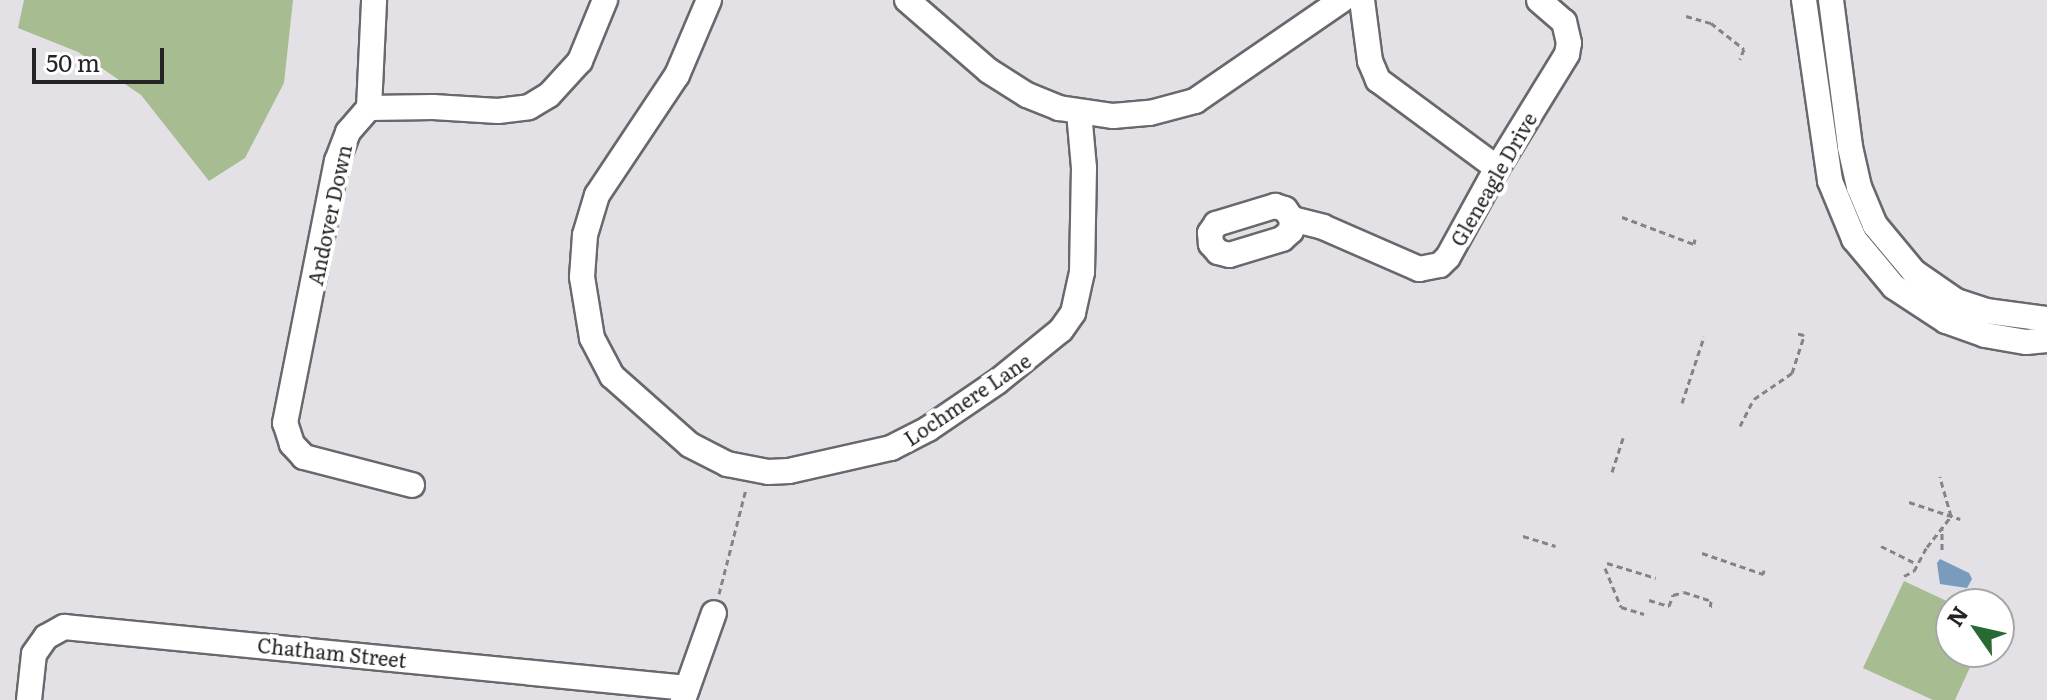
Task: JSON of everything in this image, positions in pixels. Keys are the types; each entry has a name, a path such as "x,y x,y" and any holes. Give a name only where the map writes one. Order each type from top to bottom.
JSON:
{"street":[{"path":"374,0 369,108 433,107 498,111 529,107 549,95 580,61 605,0"},
{"name":"Lochmere Lane","path":"709,0 677,75 597,195 582,256 583,298 592,338 612,376 690,445 727,464 751,470 810,468 891,448 928,429 997,382 1061,330 1073,313 1082,272 1084,168 1079,112"},
{"path":"907,0 989,71 1027,95 1079,112 1130,116 1195,101 1342,0"},
{"path":"1362,0 1370,61 1378,80 1497,168"},
{"name":"Gleneagle Drive","path":"1292,219 1323,227 1419,269 1429,269 1448,257 1497,168 1567,54 1569,43 1564,22 1539,0"},
{"path":"1804,0 1830,181 1854,239 1894,287 1946,321 1985,335 2026,342 2047,340"},
{"path":"1831,0 1850,147 1859,187 1875,225 1914,272 1956,301 1986,311 2047,319"},
{"name":"Andover Down","path":"369,108 348,132 337,161 285,423 292,444 304,457 412,485"},
{"path":"685,694 714,613"},
{"name":"Chatham Street","path":"29,700 34,654 46,637 64,627 685,694"}],"path":[{"path":"1686,16 1711,23 1744,49 1740,59"},
{"path":"1622,217 1694,244 1695,239"},
{"path":"1740,426 1754,399 1792,373 1804,335 1795,333"},
{"path":"1682,403 1704,337"},
{"path":"1612,472 1623,438"},
{"path":"714,613 751,470"},
{"path":"1940,477 1951,516"},
{"path":"1909,502 1960,519"},
{"path":"1904,576 1917,564 1951,516"},
{"path":"1942,529 1942,550"},
{"path":"1523,536 1555,546"},
{"path":"1881,546 1917,564"},
{"path":"1702,553 1763,574 1764,570"},
{"path":"1644,614 1621,607 1606,565 1656,578"},
{"path":"1649,600 1669,606 1673,595 1684,592 1711,601 1710,610"}],"green space":[{"path":"24,0 293,0 284,83 245,158 209,181 141,95 78,52 18,28"},
{"path":"1904,581 1935,596 1935,668 1970,668 1955,700 1933,700 1863,668"}],"water":[{"path":"1940,559 1969,573 1972,579 1967,588 1940,584 1937,563"}]}
